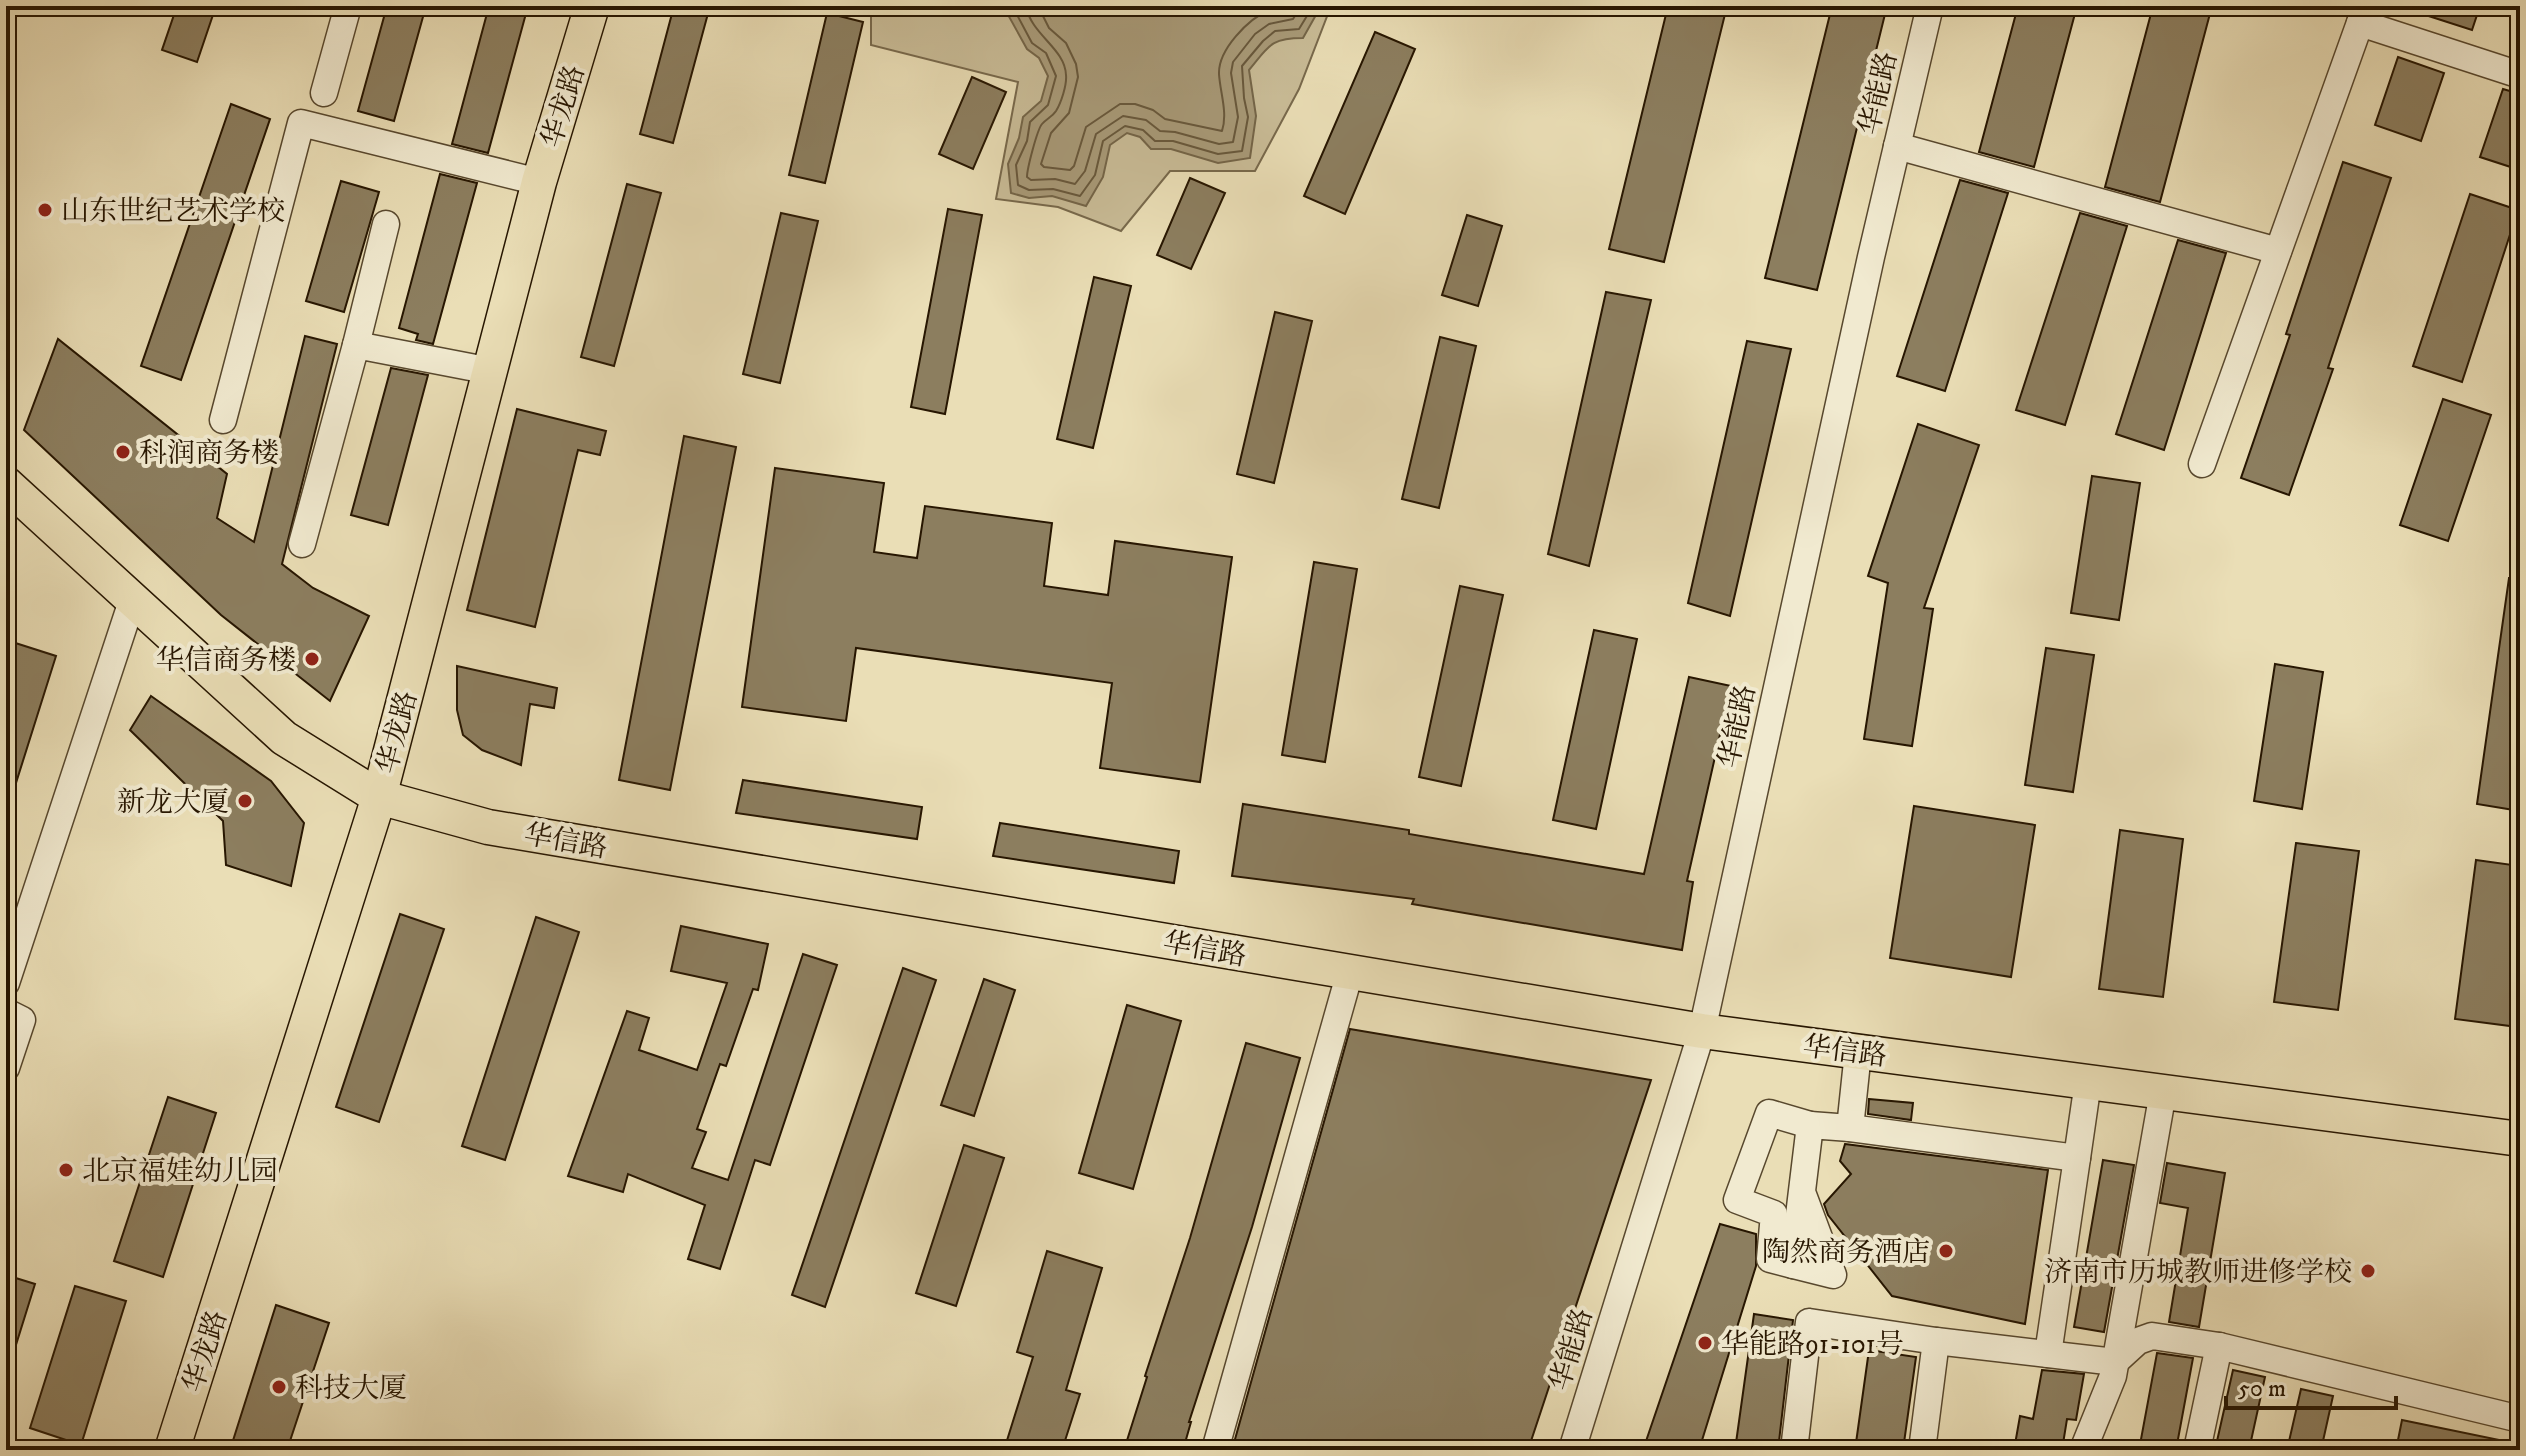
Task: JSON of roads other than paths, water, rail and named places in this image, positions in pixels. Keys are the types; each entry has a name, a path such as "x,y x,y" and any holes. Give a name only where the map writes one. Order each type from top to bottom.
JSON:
{"main road":[{"name":"华龙路","path":"172,1450 379,797 539,182 592,6"},
{"name":"华信路","path":"6,484 284,738 379,797 488,827 1702,1031 2520,1139"}],"street":[{"path":"324,93 348,6"},
{"name":"华能路","path":"1572,1450 1702,1031 1930,6"},
{"path":"2202,464 2363,14 2520,75"},
{"path":"223,420 301,123 539,182"},
{"path":"1897,146 2278,251"},
{"path":"302,544 386,224"},
{"path":"356,345 491,371"},
{"path":"6,983 133,598"},
{"path":"1215,1450 1350,972"},
{"path":"6,1012 22,1020 6,1068"},
{"path":"1850,1128 1858,1052"},
{"path":"2048,1354 2088,1082"},
{"path":"2083,1450 2113,1376 2163,1092"},
{"path":"1802,1192 1833,1275 1770,1259 1774,1214 1737,1200 1769,1113 1810,1125 2077,1158"},
{"path":"1793,1265 1810,1125"},
{"path":"1794,1450 1809,1322 2115,1362 2138,1341 2152,1336 2219,1346 2520,1419"},
{"path":"1922,1450 1936,1341"},
{"path":"2197,1450 2219,1346"}],"water":[{"path":"1009,6 1321,6 1303,38 1271,45 1249,70 1256,116 1250,158 1218,163 1171,149 1151,149 1140,137 1127,133 1110,145 1103,177 1086,206 1052,196 1029,198 1011,193 1008,164 1019,138 1023,117 1041,101 1048,76 1039,58 1027,49 1007,13"}],"place":[{"name":"山东世纪艺术学校","path":"45,210"},
{"name":"科润商务楼","path":"123,452"},
{"name":"华信商务楼","path":"312,659"},
{"name":"新龙大厦","path":"245,801"},
{"name":"北京福娃幼儿园","path":"66,1170"},
{"name":"陶然商务酒店","path":"1946,1251"},
{"name":"济南市历城教师进修学校","path":"2368,1271"},
{"name":"华能路91-101号","path":"1705,1343"},
{"name":"科技大厦","path":"279,1387"}]}
